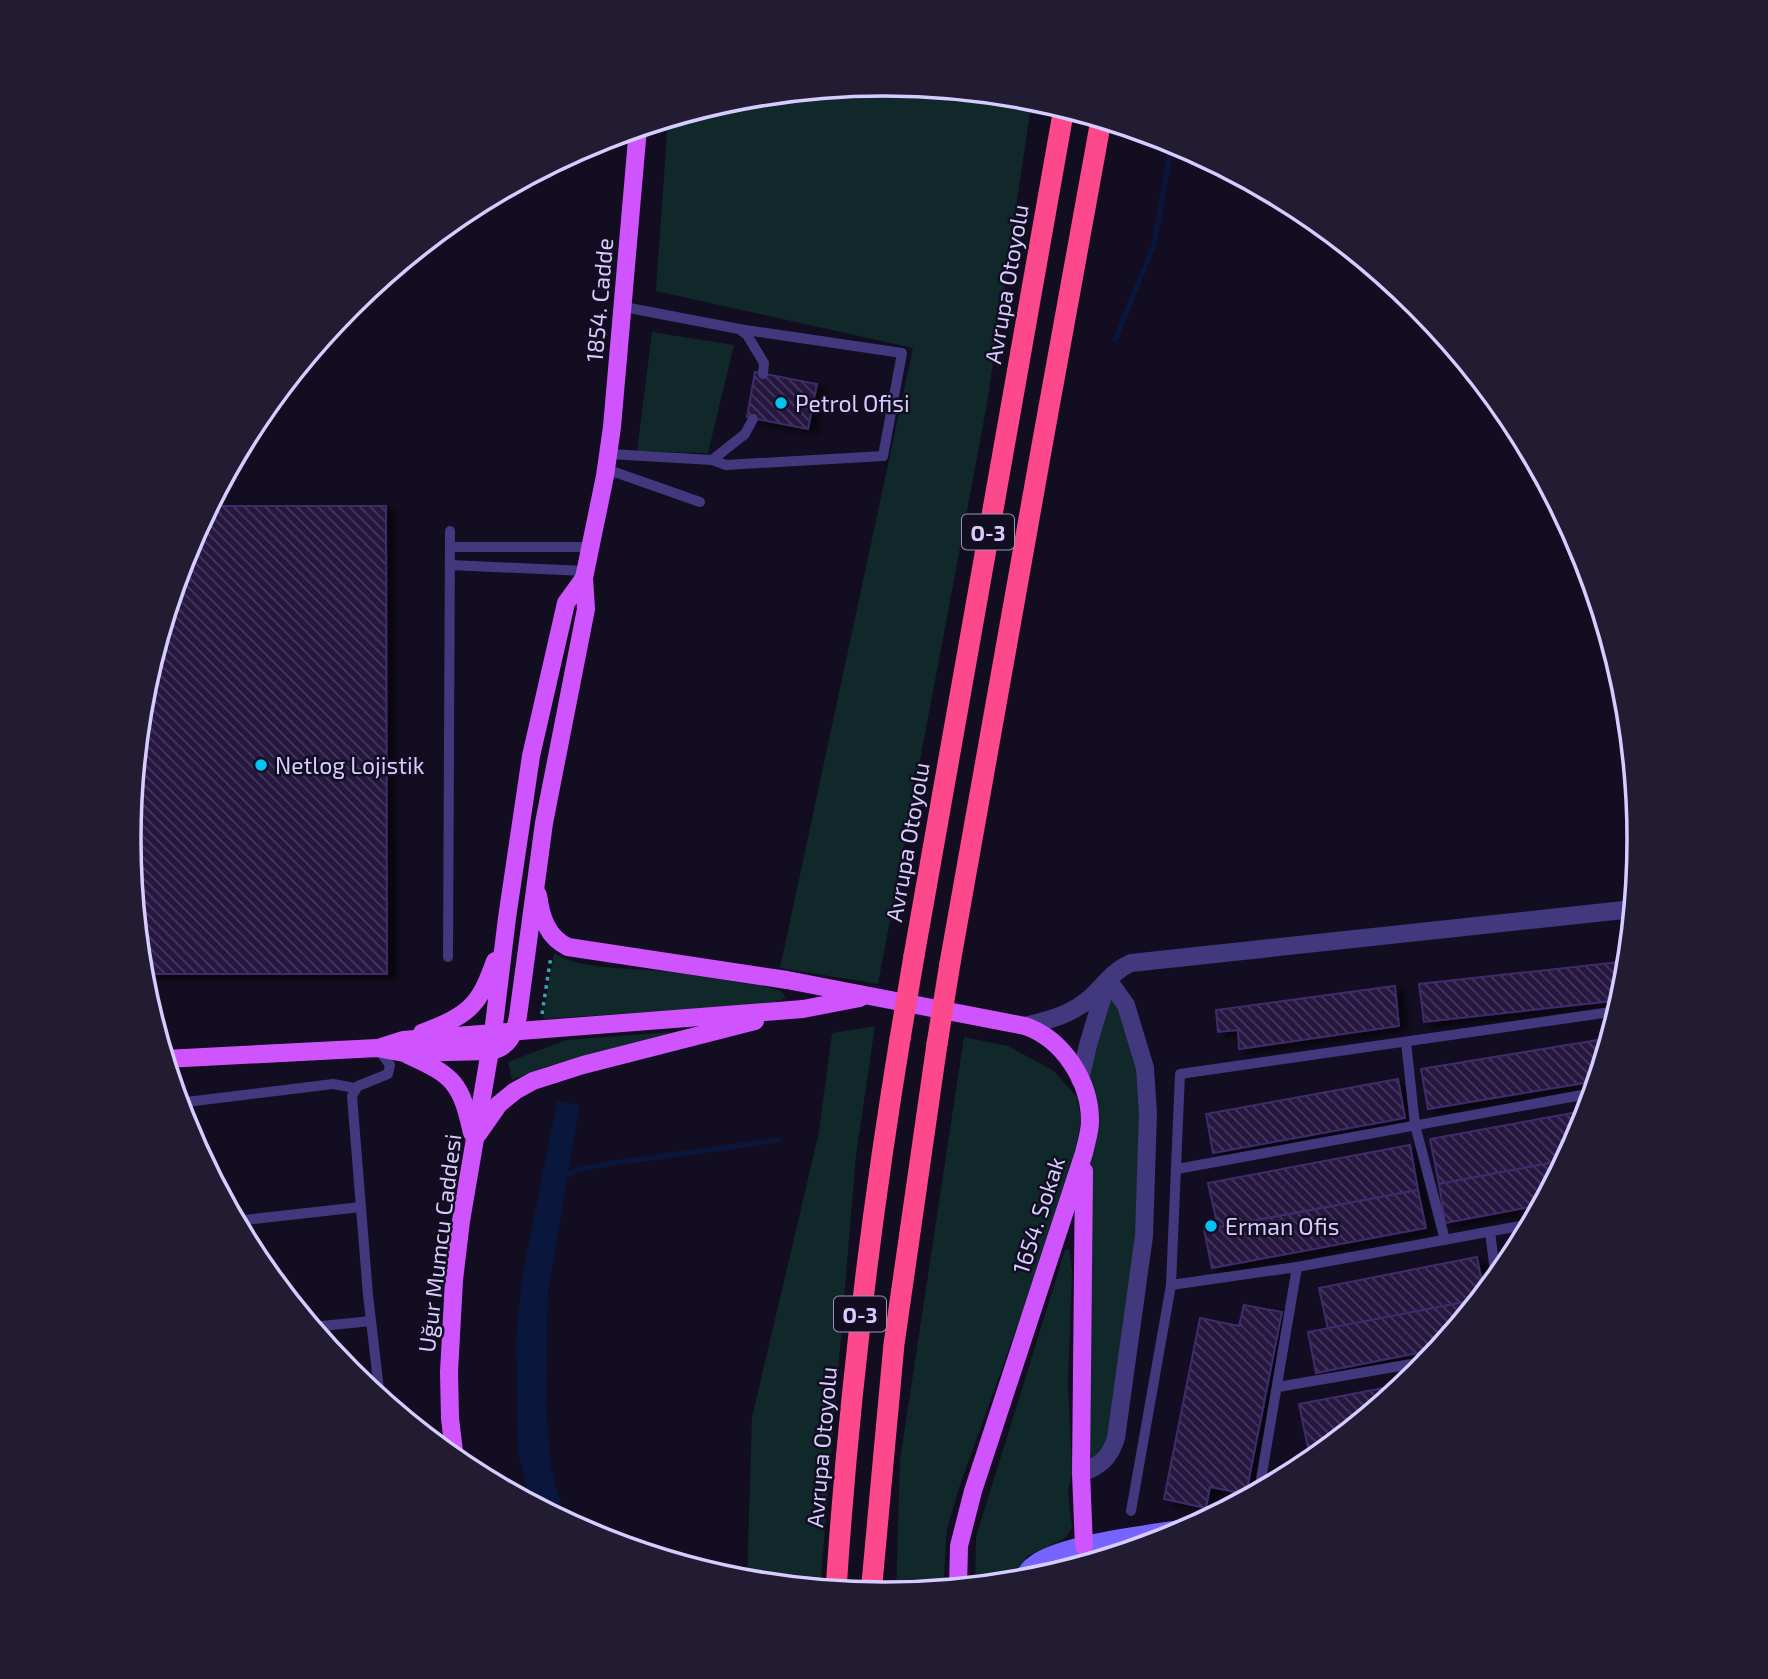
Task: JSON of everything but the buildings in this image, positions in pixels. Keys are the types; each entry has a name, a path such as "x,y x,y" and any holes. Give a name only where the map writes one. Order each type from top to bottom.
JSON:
{"highway":[{"name":"Avrupa Otoyolu","path":"837,1581 855,1357 871,1227 914,956 1062,119"},
{"name":"O-3","path":"872,1583 894,1344 937,1044 1040,449 1099,129"}],"main road":[{"name":"1854. Cadde","path":"584,574 607,466 624,307 637,139"},
{"path":"514,1032 537,871 586,609 584,574"},
{"path":"174,1059 403,1046 454,1020 470,1008 487,984 506,931 524,795 538,718 566,603 584,574"},
{"name":"1654. Sokak","path":"537,871 539,903 546,926 553,938 568,947 772,978 1025,1026 1058,1046 1067,1057 1080,1080 1090,1119 1084,1153 973,1490 959,1546 958,1578"},
{"name":"Uğur Mumcu Caddesi","path":"453,1444 449,1373 453,1293 461,1221 492,1042 506,931"},
{"name":"1654. Sokak","path":"403,1046 492,1042 514,1032 803,1009 876,996"},
{"path":"474,1140 499,1104 533,1081 583,1065 803,1009"},
{"path":"403,1046 438,1069 456,1085 466,1104 474,1140"},
{"path":"1084,1153 1081,1473 1084,1546"}],"street":[{"path":"1025,1026 1071,1012 1123,966 1140,961 1624,910"},
{"path":"1080,1080 1108,980"},
{"path":"1081,1473 1104,1461 1116,1438 1144,1236 1148,1136 1145,1068 1126,1005 1108,980"},
{"path":"1031,1568 1053,1554 1141,1536"}],"lane":[{"path":"607,466 712,460 726,465 883,456 902,353 739,329 624,307"},
{"path":"739,329 747,335 764,363 763,374"},
{"path":"712,460 745,434 753,419"},
{"path":"607,466 700,502"},
{"path":"448,957 450,531"},
{"path":"450,547 590,547"},
{"path":"450,565 584,574"},
{"path":"1131,1511 1171,1285 1180,1074 1607,1013"},
{"path":"1406,1042 1415,1125 1445,1240"},
{"path":"189,1102 332,1084 355,1088 390,1071 390,1065 377,1048"},
{"path":"355,1088 352,1096 378,1384"},
{"path":"1177,1168 1582,1095"},
{"path":"246,1220 361,1206"},
{"path":"1171,1285 1297,1266 1518,1227"},
{"path":"1490,1232 1494,1263"},
{"path":"1261,1480 1297,1266"},
{"path":"322,1326 371,1321"},
{"path":"1278,1387 1411,1364"}],"green space":[{"path":"835,98 933,98 1030,111 987,404 878,984 780,968 913,348 656,291 667,129 739,111"},
{"path":"652,332 734,345 708,453 637,451"},
{"path":"554,953 595,966 670,972 767,987 781,991 786,998 769,1004 543,1019"},
{"path":"1108,980 1126,1005 1148,1113 1116,1440 1081,1473 1088,1045"},
{"path":"875,1026 856,1156 821,1580 747,1569 752,1417 819,1132 832,1033"},
{"path":"686,1031 686,1036 548,1066 512,1080 508,1062 566,1040"},
{"path":"964,1037 1008,1046 1054,1071 1077,1097 1081,1120 1074,1157 1046,1246 959,1488 947,1529 944,1580 896,1582 900,1460"},
{"path":"1069,1249 1072,1271 1068,1382 1072,1472 1068,1493 1072,1528 1064,1539 1027,1556 1021,1569 975,1577 976,1537 1065,1250"}],"water":[{"path":"557,1101 580,1105 548,1290 546,1406 551,1468 562,1509 527,1491 518,1450 516,1342 522,1278"}],"waterway":[{"path":"1115,340 1154,245 1170,154"},
{"path":"563,1178 575,1171 594,1166 779,1140"}],"place":[{"name":"Petrol Ofisi","path":"781,403"},
{"name":"Netlog Lojistik","path":"261,765"},
{"name":"Erman Ofis","path":"1211,1226"}]}
